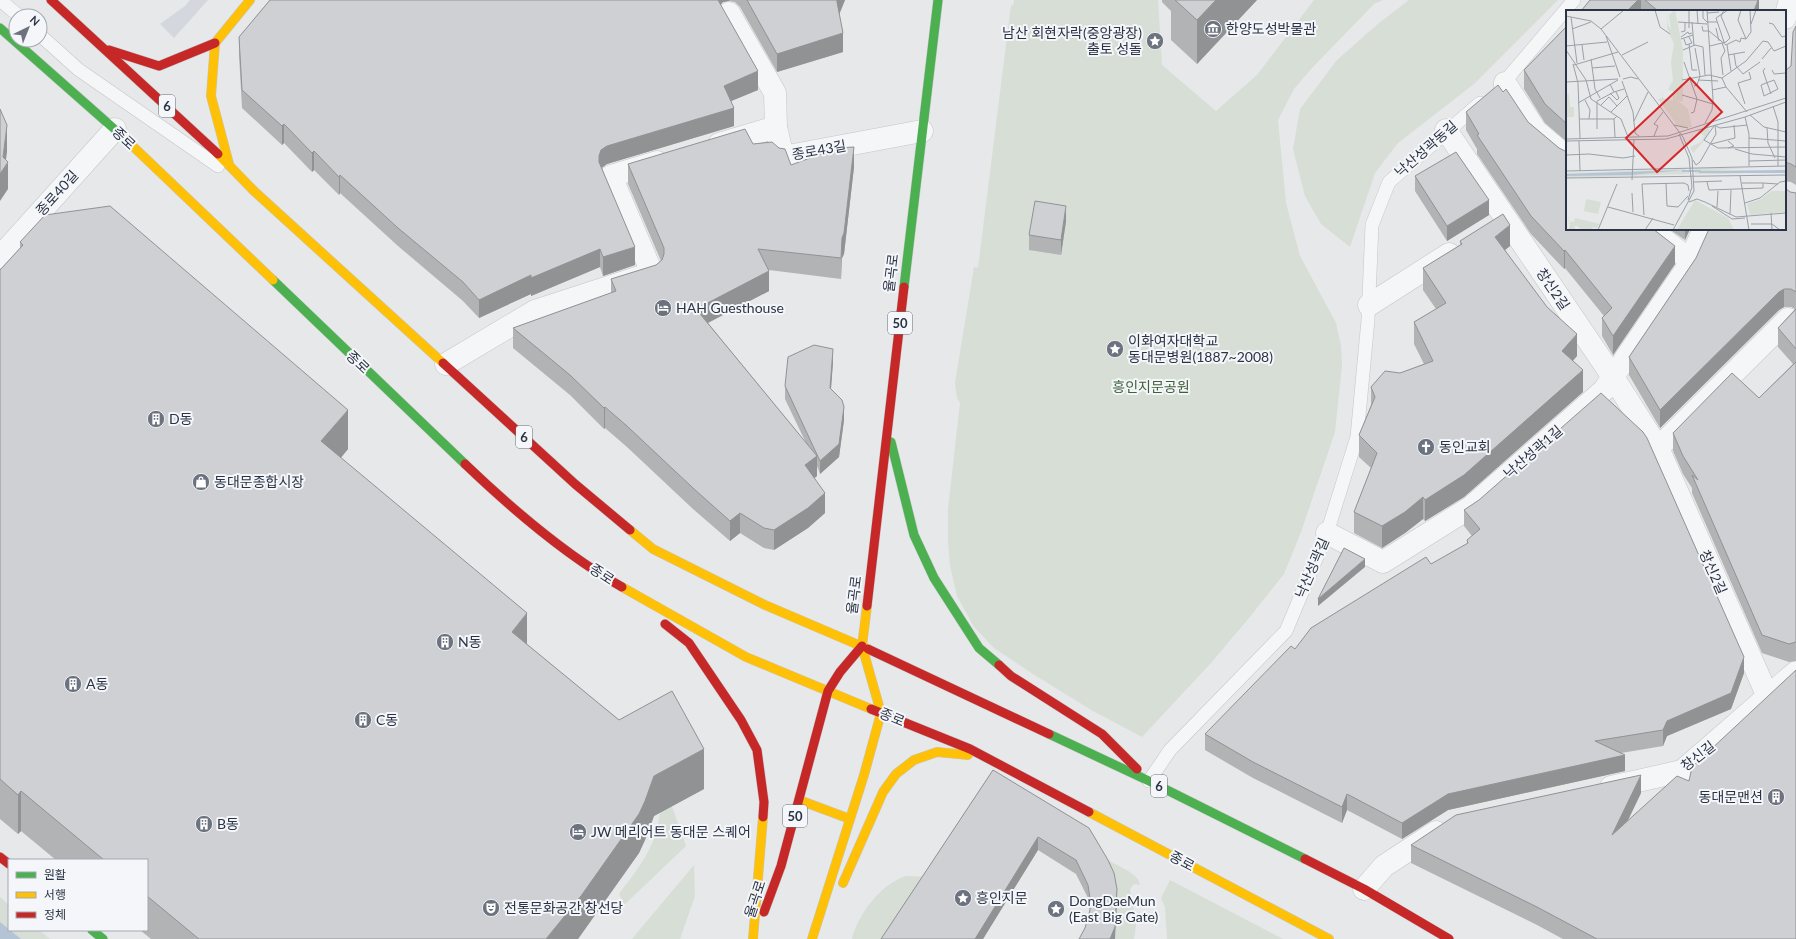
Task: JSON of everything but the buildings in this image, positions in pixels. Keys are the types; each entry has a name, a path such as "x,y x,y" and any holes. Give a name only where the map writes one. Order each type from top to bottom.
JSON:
{"main road":[{"path":"104,49 159,66 215,43 250,0"},
{"name":"율곡로","path":"881,713 862,646 938,0"},
{"name":"6","path":"53,1 229,164 254,191 446,364 575,484 653,549 765,605 862,646 1149,781 1364,889 1449,939"},
{"name":"종로","path":"0,28 115,129 503,501 598,573 746,657 970,749 988,758 1329,939"},
{"path":"215,43 211,96 229,164"},
{"path":"888,427 914,535 934,578 979,648 1011,676 1102,734 1149,781"},
{"path":"598,573 690,643 741,720 757,750 764,802 753,939"},
{"name":"율곡로","path":"757,939 799,800 828,691 840,672 862,646"},
{"path":"812,939 850,819 881,713"},
{"path":"840,890 883,792 896,774 914,760 937,752 988,758"},
{"path":"799,800 850,819"},
{"path":"0,857 8,863"},
{"path":"818,939 831,911"},
{"path":"93,931 103,939"}],"street":[{"path":"1786,14 1790,0"},
{"path":"701,149 776,127 775,93 729,13"},
{"path":"1505,83 1536,130 1566,156"},
{"name":"종로43길","path":"776,127 783,157 922,131"},
{"name":"종로40길","path":"0,257 115,129"},
{"name":"창신2길","path":"1446,130 1613,377 1658,448 1768,697"},
{"path":"446,364 535,311 652,273 611,176 678,156"},
{"path":"1486,231 1506,218"},
{"path":"1651,230 1690,260"},
{"name":"낙산성곽1길","path":"1327,533 1383,562 1471,507 1604,390 1685,271 1704,230"},
{"path":"1369,305 1467,243"},
{"path":"1658,448 1788,319"},
{"name":"창신길","path":"1589,791 1682,771 1796,672"},
{"path":"1364,889 1384,866 1451,822"}],"lane":[{"path":"0,0 9,8"},
{"name":"낙산성곽동길","path":"1371,257 1372,225 1389,182 1446,130 1505,83 1574,0"},
{"path":"48,42 79,70 254,191"},
{"name":"낙산성곽길","path":"1149,781 1170,750 1286,631 1327,533 1357,437 1369,305 1371,257"}],"shaded area":[{"path":"190,0 208,0 174,38 160,24 185,6"}],"green space":[{"name":"흥인지문공원","path":"1014,0 1158,0 1162,65 1216,111 1257,75 1314,0 1383,0 1374,4 1312,68 1294,89 1278,120 1286,203 1300,256 1336,323 1341,346 1342,365 1335,432 1301,532 1284,574 1210,664 1142,737 1093,711 994,648 974,627 957,596 950,566 948,509 960,403 957,398 955,383 974,267 978,268 1011,5 1013,6"},
{"path":"1409,0 1558,0 1474,84 1398,143 1375,173 1350,247 1321,224 1305,196 1293,149 1300,109 1337,60 1379,23"},
{"path":"664,784 686,846 624,905 619,894 640,865 653,841 659,821"},
{"path":"1098,856 1123,868 1135,876 1139,881 1140,885 1134,884 1130,889 1136,925 1134,939 1115,939 1117,902 1114,886"},
{"path":"694,865 695,896 680,939 632,939"},
{"path":"906,876 931,877 890,939 852,939 859,920 872,901 888,886"},
{"path":"1170,880 1283,939 1167,939 1165,907 1161,898"},
{"path":"0,897 8,904 8,931 40,931 50,939 0,939"}],"water":[{"path":"0,922 8,928 8,931 11,931 21,939 0,939"}],"traffic: fast":[{"path":"904,287 938,0"},
{"path":"0,28 120,134"},
{"path":"273,280 465,464"},
{"path":"891,442 914,535 934,578 979,648 999,665"},
{"path":"1049,734 1149,781 1305,859"},
{"path":"93,931 103,939"}],"traffic: slow":[{"path":"229,164 211,96 215,43 250,0"},
{"path":"120,134 273,280"},
{"path":"218,154 254,191 443,363"},
{"path":"630,530 653,549 765,605 868,649"},
{"path":"622,587 746,657 871,709"},
{"path":"812,939 864,775 881,713 862,646 867,606"},
{"path":"843,883 883,792 896,774 914,760 937,752 968,755"},
{"path":"799,800 850,819"},
{"path":"1089,812 1329,939"},
{"path":"753,939 763,817"}],"traffic: jam":[{"path":"51,0 218,154"},
{"path":"109,50 159,66 215,43"},
{"path":"867,606 904,287"},
{"path":"443,363 575,484 630,530"},
{"path":"465,464 501,498 560,546 580,561 622,587"},
{"path":"665,624 689,643 741,720 757,750 764,802 763,817"},
{"path":"764,912 781,866 828,691 840,672 862,646"},
{"path":"868,649 1049,734"},
{"path":"999,665 1011,676 1102,734 1137,769"},
{"path":"871,709 970,749 1089,812"},
{"path":"0,857 8,863"},
{"path":"1305,859 1364,889 1449,939"}],"place":[{"name":"한양도성박물관","path":"1213,29"},
{"name":"남산 회현자락(중앙광장) 출토 성돌","path":"1155,41"},
{"name":"HAH Guesthouse","path":"663,308"},
{"name":"이화여자대학교 동대문병원(1887~2008)","path":"1115,349"},
{"name":"D동","path":"156,419"},
{"name":"동인교회","path":"1426,447"},
{"name":"동대문종합시장","path":"201,482"},
{"name":"N동","path":"445,642"},
{"name":"A동","path":"73,684"},
{"name":"C동","path":"363,720"},
{"name":"동대문맨션","path":"1776,797"},
{"name":"B동","path":"204,824"},
{"name":"JW 메리어트 동대문 스퀘어","path":"578,832"},
{"name":"흥인지문","path":"963,898"},
{"name":"전통문화공간 창선당","path":"491,908"},
{"name":"DongDaeMun (East Big Gate)","path":"1056,909"}]}
